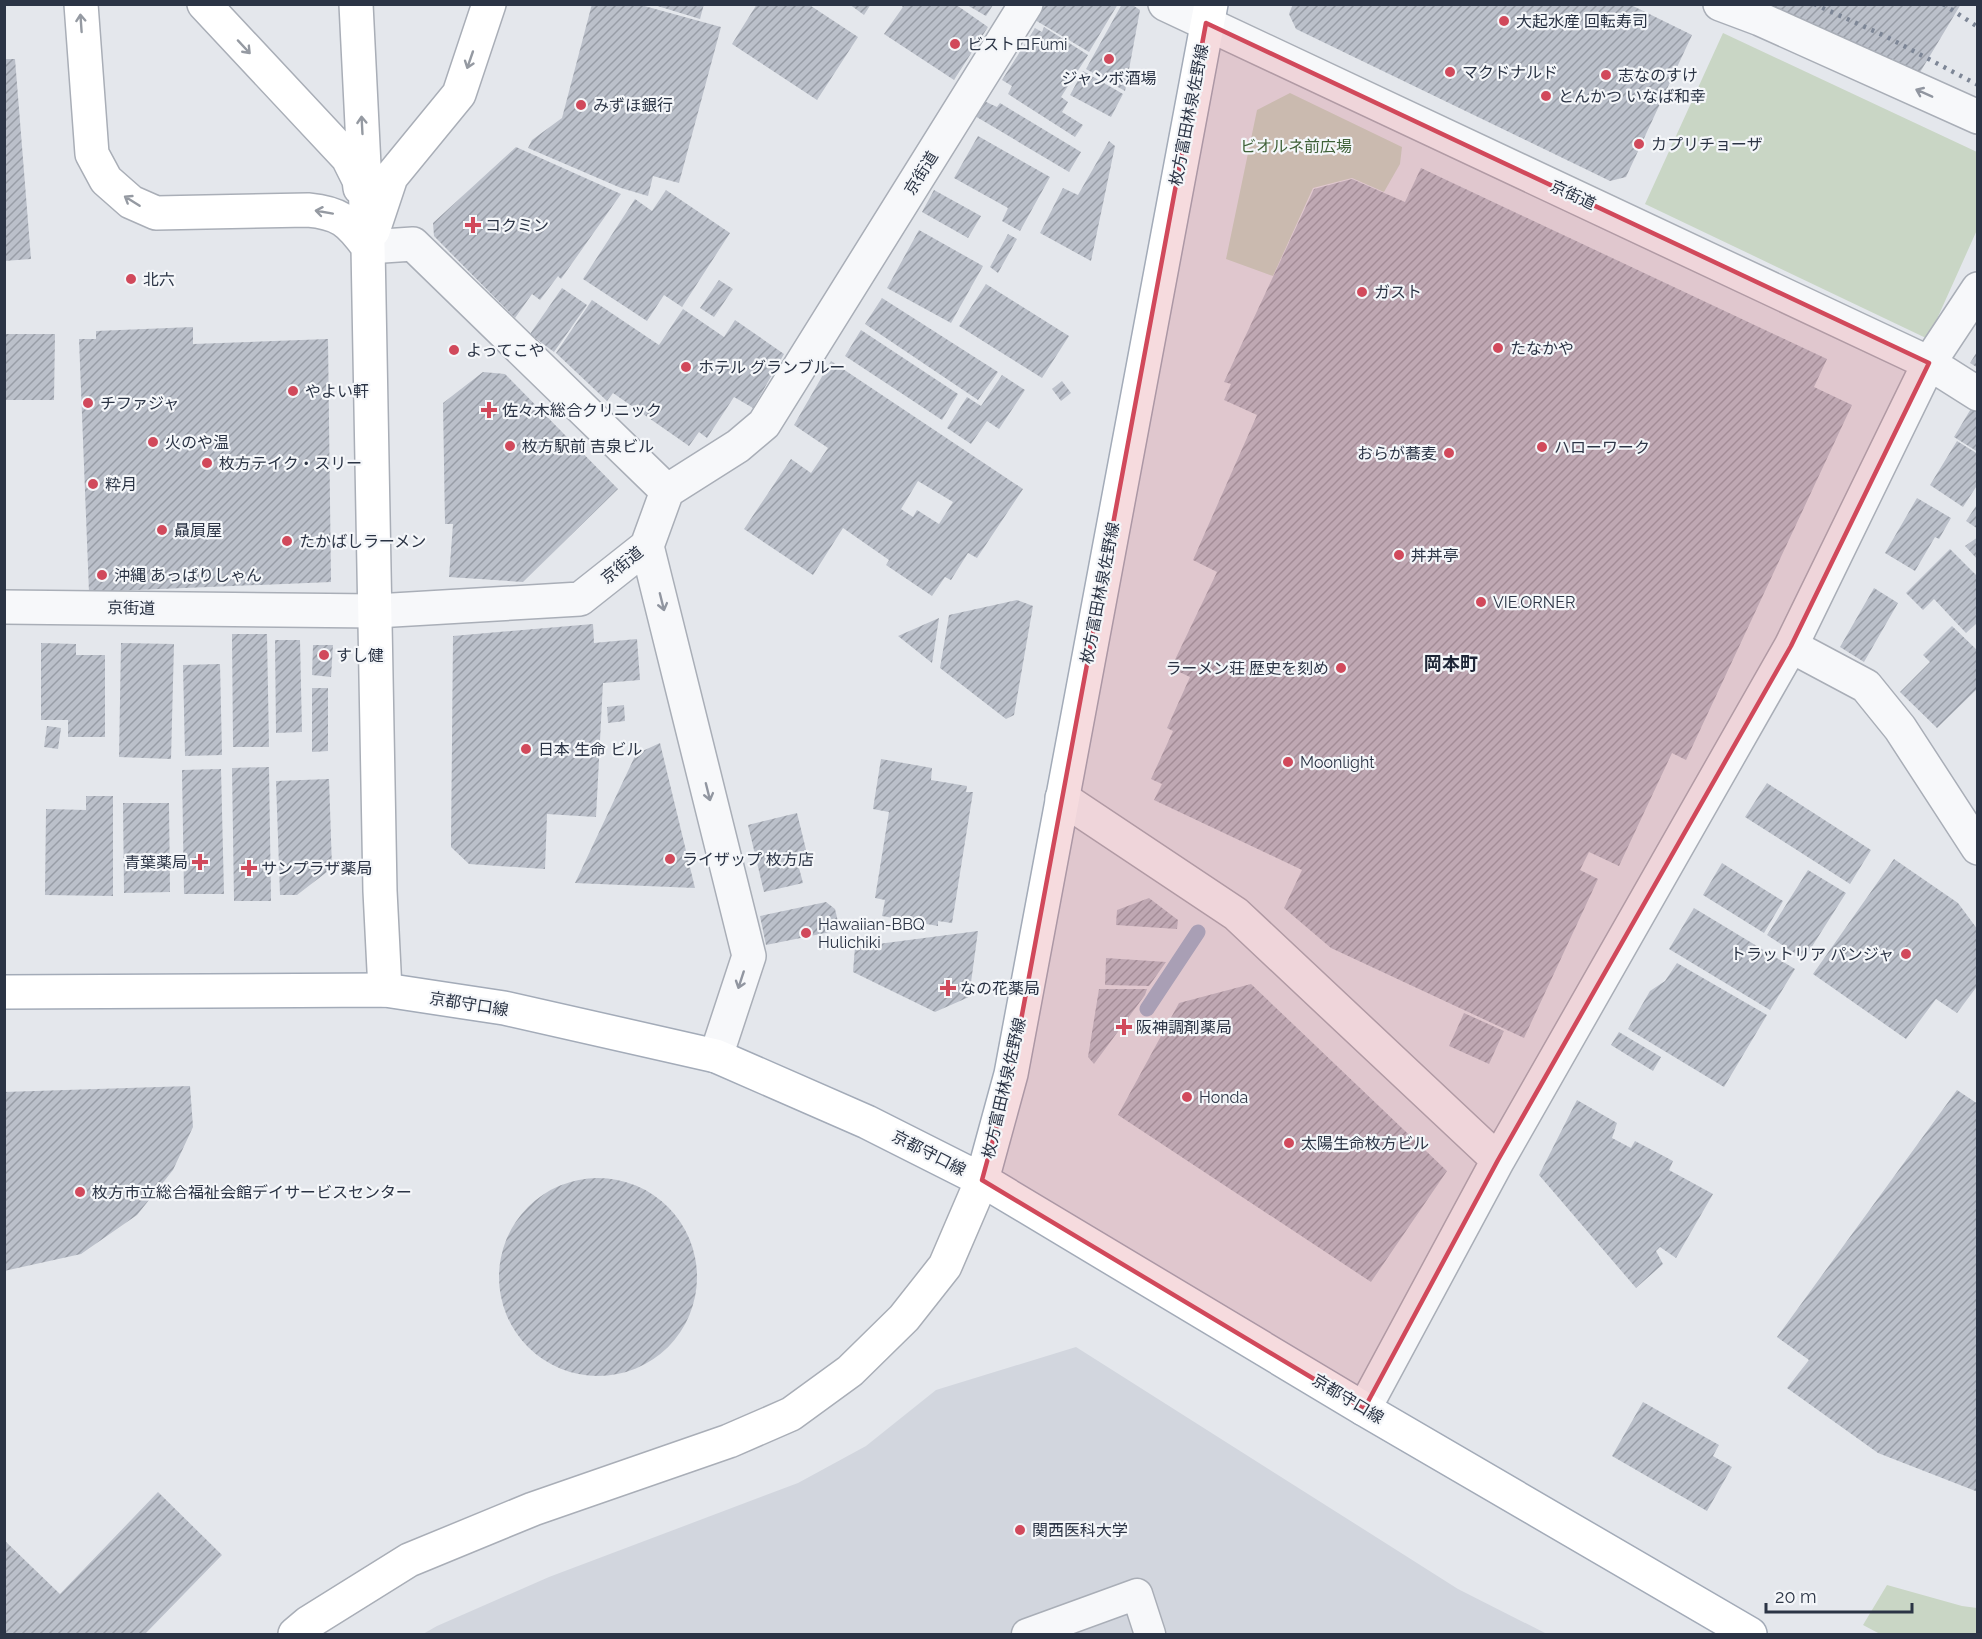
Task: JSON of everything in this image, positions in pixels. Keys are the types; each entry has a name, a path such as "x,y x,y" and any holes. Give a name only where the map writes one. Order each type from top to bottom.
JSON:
{"main road":[{"path":"81,4 92,154 106,180 131,202 156,213 308,210 331,212 353,226 368,247"},
{"path":"204,4 348,158 359,180 368,247"},
{"path":"356,4 368,247 380,891 385,990"},
{"path":"368,247 391,177 459,94 489,4"},
{"name":"枚方富田林泉佐野線","path":"306,1631 409,1560 533,1509 729,1441 790,1414 850,1371 904,1318 945,1266 982,1180 1011,1074 1209,14"},
{"name":"京都守口線","path":"4,992 385,990 504,1008 716,1056 867,1122 982,1180 1364,1409 1750,1635"}],"street":[{"name":"京街道","path":"4,607 376,611 580,599 647,546 667,491 738,447 764,424 1026,4"},
{"name":"京街道","path":"1165,4 1209,14 1929,363 1977,394"},
{"path":"1720,4 1760,19 1977,117"},
{"path":"368,247 413,244 667,491"},
{"path":"1364,1409 1498,1160 1791,646 1929,363 1977,289"},
{"path":"647,546 749,956 716,1056"},
{"path":"1791,646 1866,686 1900,728 1977,848"},
{"path":"1062,798 1236,914 1498,1160"}],"lane":[{"path":"1027,1635 1137,1594 1150,1635"}],"highlighted area":[{"path":"1206,23 1929,363 1791,646 1498,1160 1364,1409 982,1180 1011,1074"}],"shaded area":[{"name":"関西医科大学","path":"1076,1347 1458,1589 1547,1634 423,1634 549,1577 798,1483 866,1446 936,1390"}],"green space":[{"path":"1723,33 1977,152 1977,230 1928,339 1645,204"},
{"name":"ビオルネ前広場","path":"1290,93 1402,147 1400,164 1384,192 1352,178 1313,188 1273,276 1226,259 1257,110"},
{"path":"1887,1585 1977,1608 1977,1634 1880,1634 1863,1625"}],"building":[{"path":"592,4 637,4 721,27 679,183 653,176 648,196 621,188 528,148 532,140 562,118"},
{"path":"651,4 704,4 700,19"},
{"path":"757,4 808,4 858,37 817,100 732,44"},
{"path":"849,4 871,4 864,15"},
{"path":"900,4 955,4 988,27 954,80 884,34 903,7"},
{"path":"1044,4 1118,4 1089,52 1035,20"},
{"path":"1122,4 1131,4 1140,10 1125,91 1086,69"},
{"path":"1293,4 1629,4 1692,35 1626,177 1610,181 1296,29 1289,14"},
{"path":"1751,4 1961,4 1919,74"},
{"path":"967,5 993,5 986,16"},
{"path":"1044,27 1088,55 1061,97 1068,102 1062,112 1083,125 1075,137 1008,94 1012,86 1002,80 1035,28 1042,32"},
{"path":"4,59 15,59 31,259 4,261"},
{"path":"1083,71 1123,94 1111,117 1070,95"},
{"path":"984,101 997,107 1000,103 1081,152 1069,172 975,116"},
{"path":"978,136 1050,177 1020,231 1002,221 1008,208 954,178"},
{"path":"1109,141 1115,146 1091,261 1040,233 1063,188 1078,195"},
{"path":"516,147 621,194 561,279 558,276 540,300 532,294 515,318 434,236 433,223"},
{"name":"VIE.ORNER","path":"1421,168 1827,359 1814,387 1852,405 1686,760 1672,753 1619,866 1589,852 1580,870 1598,879 1524,1038 1331,948 1284,908 1302,870 1154,800 1162,784 1151,779 1173,731 1167,728 1190,677 1171,668 1217,572 1193,560 1257,415 1224,400 1231,384 1224,382 1314,189 1352,179 1405,202"},
{"path":"666,190 730,233 682,307 664,295 647,321 583,279 635,199 652,211"},
{"path":"934,190 981,216 968,238 922,212"},
{"path":"919,230 983,266 951,323 887,288"},
{"path":"1008,234 1017,239 998,273 990,267"},
{"path":"719,280 733,289 714,317 700,308"},
{"path":"986,284 1069,336 1042,378 959,326"},
{"path":"562,288 587,305 554,352 530,334"},
{"path":"882,298 998,372 978,400 865,324"},
{"path":"592,300 659,345 683,309 724,337 735,320 784,354 753,408 734,397 707,438 699,432 689,446 613,393 607,401 556,353"},
{"name":"枚方テイク・スリー","path":"193,327 193,344 328,339 331,582 89,592 79,339 96,339 96,331"},
{"path":"861,330 958,394 942,420 845,356"},
{"path":"5,334 55,334 54,400 5,400"},
{"path":"1978,350 1978,368 1970,363"},
{"path":"831,361 1023,489 977,558 968,553 951,580 945,577 932,596 886,565 889,560 843,528 813,575 744,529 791,459 811,473 828,448 794,425","holes":["918,481 953,502 939,524 917,510 913,517 901,509"]},
{"name":"枚方駅前 吉泉ビル","path":"483,372 505,374 618,489 523,582 449,577 453,524 445,524 443,403"},
{"path":"1002,375 1025,390 999,429 987,421 971,444 947,428 967,397 981,406"},
{"path":"1062,381 1071,393 1061,401 1052,389"},
{"path":"1972,407 1978,411 1978,452 1954,437"},
{"path":"1957,441 1978,454 1978,484 1963,507 1930,485"},
{"path":"1917,498 1951,518 1939,539 1935,537 1915,571 1885,553"},
{"path":"1978,503 1978,529 1966,521"},
{"path":"1978,537 1978,560 1965,546"},
{"path":"1950,549 1978,577 1978,622 1966,633 1934,599 1923,610 1906,593"},
{"path":"1874,588 1898,603 1864,662 1840,647"},
{"path":"1017,600 1033,606 1014,715 1006,719 940,668 949,615"},
{"path":"939,618 932,663 898,636"},
{"name":"日本 生命 ビル","path":"593,624 594,643 637,639 640,680 603,683 596,817 547,814 545,869 469,864 451,847 453,636"},
{"path":"1952,626 1978,651 1978,688 1937,728 1900,692 1930,662 1923,655"},
{"path":"232,634 267,634 269,747 233,747"},
{"path":"275,640 300,640 302,732 276,733"},
{"path":"41,643 76,644 76,655 105,655 105,737 68,737 68,720 41,720"},
{"path":"121,643 174,644 171,759 119,757"},
{"path":"313,645 333,645 331,677 312,675"},
{"path":"220,664 222,755 185,756 183,665"},
{"path":"312,688 328,688 328,751 312,752"},
{"path":"624,705 625,721 608,723 607,707"},
{"path":"47,726 61,728 58,749 44,747"},
{"path":"660,743 695,888 575,883 636,754"},
{"path":"881,759 932,768 931,780 967,786 966,792 973,792 952,923 938,921 938,926 882,916 885,900 875,898 889,812 873,809"},
{"path":"269,767 271,901 234,901 232,768"},
{"path":"221,769 224,894 184,894 182,770"},
{"path":"329,779 332,868 297,895 280,895 276,781"},
{"path":"1767,783 1871,850 1850,884 1745,817"},
{"path":"86,796 113,796 113,896 45,895 46,809 86,810"},
{"path":"123,803 169,803 170,892 124,893"},
{"path":"797,813 810,866 799,868 803,883 764,892 748,825"},
{"path":"1894,859 1958,903 1978,930 1978,985 1957,1013 1936,999 1906,1039 1813,974"},
{"path":"1722,863 1783,901 1764,933 1703,895"},
{"path":"1808,870 1846,893 1804,959 1767,935"},
{"path":"1149,898 1178,920 1177,929 1116,925 1117,910"},
{"path":"826,902 835,909 840,930 766,945 760,916"},
{"path":"1694,908 1795,969 1770,1010 1669,949"},
{"path":"978,931 969,997 935,1012 853,972 855,947"},
{"path":"1106,958 1166,962 1149,986 1105,985"},
{"path":"1677,963 1767,1015 1724,1087 1628,1029 1650,991 1665,981"},
{"name":"太陽生命枚方ビル","path":"1251,984 1447,1171 1371,1282 1118,1115 1179,1003"},
{"path":"1099,989 1147,989 1145,995 1094,1064 1088,1057"},
{"path":"1464,1013 1504,1031 1489,1064 1449,1046"},
{"path":"1619,1032 1661,1057 1653,1071 1611,1045"},
{"name":"枚方市立総合福祉会館デイサービスセンター","path":"190,1086 193,1127 173,1170 137,1215 81,1254 4,1271 4,1092"},
{"path":"1957,1090 1978,1104 1978,1492 1878,1453 1787,1388 1809,1360 1777,1337"},
{"path":"1577,1100 1617,1123 1612,1138 1631,1148 1635,1141 1673,1161 1669,1170 1713,1194 1676,1258 1660,1247 1656,1251 1663,1264 1636,1288 1539,1175"},
{"path":"598,1178 627,1182 645,1190 668,1207 685,1230 693,1248 697,1277 693,1306 685,1324 668,1347 645,1364 627,1372 598,1376 569,1372 551,1364 528,1347 511,1324 503,1306 499,1277 503,1248 511,1230 528,1207 551,1190 569,1182"},
{"path":"1643,1402 1719,1445 1713,1456 1732,1467 1707,1511 1612,1456"},
{"path":"158,1492 222,1555 145,1634 4,1634 4,1540 60,1594"}],"waterway":[{"path":"1147,1009 1198,932"}],"railway":[{"path":"1814,4 1885,36 1978,85"},
{"path":"1943,4 1978,27"}],"place":[{"name":"大起水産 回転寿司","path":"1504,21"},
{"name":"ビストロFumi","path":"955,44"},
{"name":"ジャンボ酒場","path":"1109,59"},
{"name":"マクドナルド","path":"1450,72"},
{"name":"志なのすけ","path":"1606,75"},
{"name":"とんかつ いなば和幸","path":"1546,96"},
{"name":"みずほ銀行","path":"581,105"},
{"name":"カプリチョーザ","path":"1639,144"},
{"name":"コクミン","path":"473,225"},
{"name":"北六","path":"131,279"},
{"name":"ガスト","path":"1362,292"},
{"name":"たなかや","path":"1498,348"},
{"name":"よってこや","path":"454,350"},
{"name":"ホテル グランブルー","path":"686,367"},
{"name":"やよい軒","path":"293,391"},
{"name":"チファジャ","path":"88,403"},
{"name":"佐々木総合クリニック","path":"489,410"},
{"name":"火のや温","path":"153,442"},
{"name":"枚方駅前 吉泉ビル","path":"510,446"},
{"name":"ハローワーク","path":"1542,447"},
{"name":"おらが蕎麦","path":"1449,453"},
{"name":"枚方テイク・スリー","path":"207,463"},
{"name":"粋月","path":"93,484"},
{"name":"贔屓屋","path":"162,530"},
{"name":"たかばしラーメン","path":"287,541"},
{"name":"丼丼亭","path":"1399,555"},
{"name":"沖縄 あっぱりしゃん","path":"102,575"},
{"name":"VIE.ORNER","path":"1481,602"},
{"name":"すし健","path":"324,655"},
{"name":"ラーメン荘 歴史を刻め","path":"1341,668"},
{"name":"日本 生命 ビル","path":"526,749"},
{"name":"Moonlight","path":"1288,762"},
{"name":"ライザップ 枚方店","path":"670,859"},
{"name":"青葉薬局","path":"200,862"},
{"name":"サンプラザ薬局","path":"249,868"},
{"name":"Hawaiian-BBQ Hulichiki","path":"806,933"},
{"name":"トラットリア パンジャ","path":"1906,954"},
{"name":"なの花薬局","path":"948,988"},
{"name":"阪神調剤薬局","path":"1124,1027"},
{"name":"Honda","path":"1187,1097"},
{"name":"太陽生命枚方ビル","path":"1289,1143"},
{"name":"枚方市立総合福祉会館デイサービスセンター","path":"80,1192"},
{"name":"関西医科大学","path":"1020,1530"}],"district":[{"name":"岡本町","path":"1451,663"}]}
